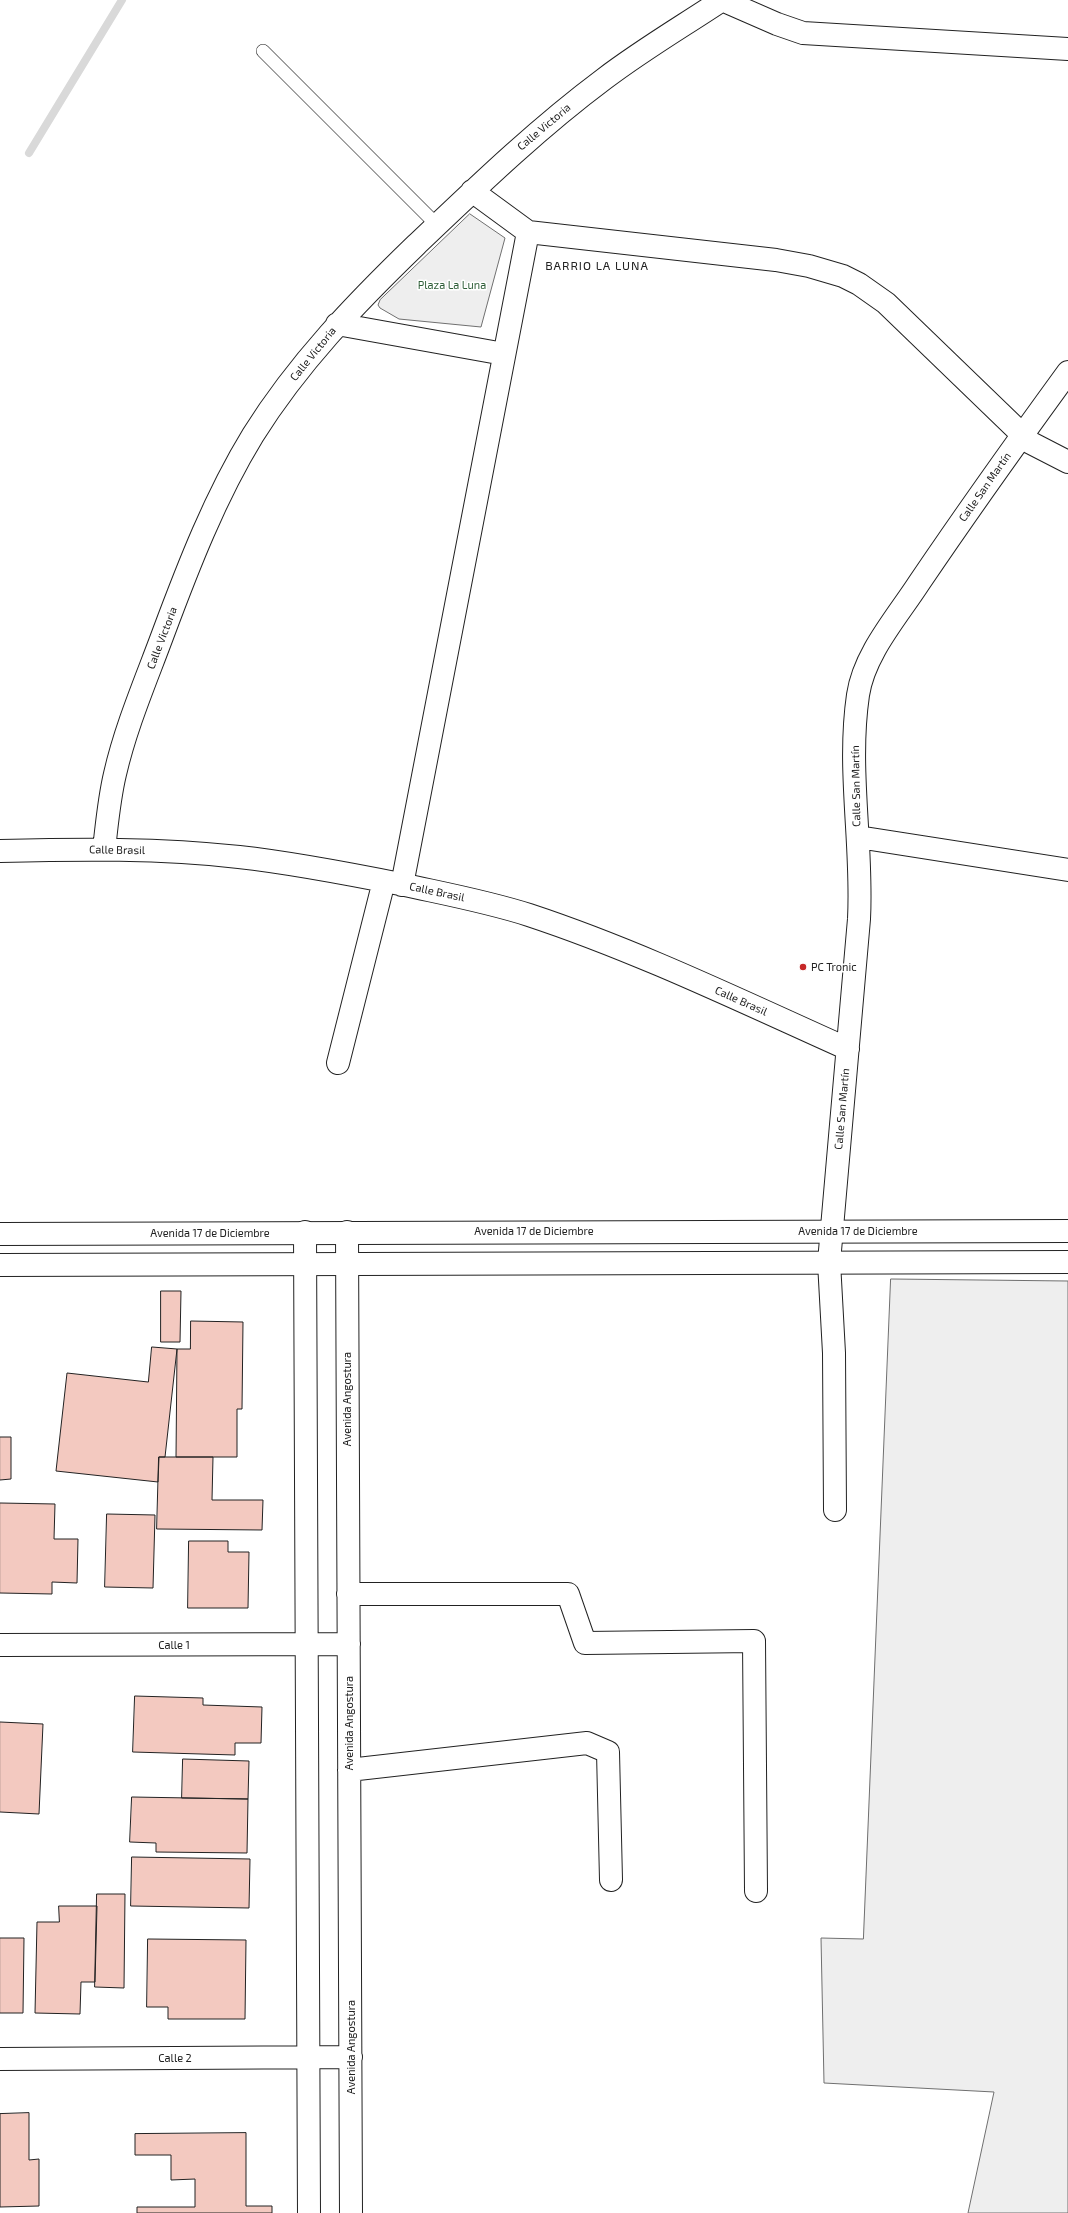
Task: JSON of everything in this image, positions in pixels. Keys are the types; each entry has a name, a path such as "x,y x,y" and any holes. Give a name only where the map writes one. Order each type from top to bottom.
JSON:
{"street":[{"path":"722,0 777,24 809,34 1068,49"},
{"name":"Calle Victoria","path":"104,849 109,804 115,771 132,719 180,590 214,511 253,435 286,387 337,324 472,191 542,127 606,77 722,0"},
{"path":"472,191 528,232 776,260 830,271 843,276 859,284 886,303 1022,435 1042,450 1068,462"},
{"path":"338,1063 393,883 504,354 528,232"},
{"path":"337,324 504,354"},
{"name":"Calle San Martín","path":"835,1510 834,1353 829,1262 861,890 854,790 858,694 868,664 888,629 969,509 1068,372"},
{"path":"858,837 1068,870"},
{"name":"Calle Brasil","path":"0,852 104,849 179,852 240,857 456,895 527,914 566,928 740,1000 848,1049"},
{"name":"Avenida 17 de Diciembre","path":"0,1234 1068,1231"},
{"path":"305,1232 310,2213"},
{"name":"Avenida Angostura","path":"347,1232 351,2213"},
{"path":"0,1265 1068,1262"},
{"path":"348,1594 568,1594 585,1643 754,1641 756,1891"},
{"name":"Calle 1","path":"0,1645 348,1644"},
{"path":"349,1770 587,1743 608,1752 611,1880"},
{"name":"Calle 2","path":"0,2059 351,2057"}],"lane":[{"path":"263,51 437,225"}],"green space":[{"name":"Plaza La Luna","path":"470,214 505,238 481,327 399,319 380,308 378,305 380,300"},
{"path":"891,1279 1068,1281 1068,2213 968,2213 994,2092 824,2083 821,1938 863,1939"}],"building":[{"path":"161,1291 181,1291 180,1342 161,1342"},
{"path":"191,1321 243,1322 242,1409 237,1409 237,1457 176,1457 177,1349 190,1349"},
{"path":"152,1347 177,1349 165,1457 159,1457 158,1482 56,1471 67,1373 148,1382"},
{"path":"0,1437 11,1437 11,1479 0,1480"},
{"path":"159,1457 213,1457 212,1500 263,1500 262,1530 157,1529"},
{"path":"0,1503 55,1504 54,1539 78,1539 77,1583 52,1582 52,1594 0,1593"},
{"path":"107,1514 155,1515 153,1588 105,1587"},
{"path":"189,1541 228,1541 228,1552 249,1552 248,1608 188,1608"},
{"path":"135,1696 203,1698 203,1705 262,1707 261,1743 235,1743 235,1755 133,1752"},
{"path":"0,1722 43,1724 39,1814 0,1812"},
{"path":"183,1759 249,1761 248,1799 182,1798"},
{"path":"132,1797 248,1799 247,1853 156,1852 156,1843 130,1842"},
{"path":"132,1857 250,1859 249,1908 131,1906"},
{"path":"97,1894 125,1894 124,1988 95,1987"},
{"path":"59,1906 97,1906 95,1982 81,1982 80,2014 35,2013 37,1922 59,1922"},
{"path":"0,1938 24,1938 23,2013 0,2013"},
{"path":"148,1939 246,1940 245,2019 168,2019 168,2007 147,2007"},
{"path":"29,2113 29,2160 39,2159 39,2206 0,2207 0,2114"},
{"path":"246,2133 246,2206 272,2206 272,2213 137,2213 137,2207 195,2207 195,2179 171,2180 171,2155 135,2155 135,2134"}],"waterway":[{"path":"29,153 122,0"}],"place":[{"name":"PC Tronic","path":"803,967"}],"district":[{"name":"BARRIO LA LUNA","path":"597,266"}]}
